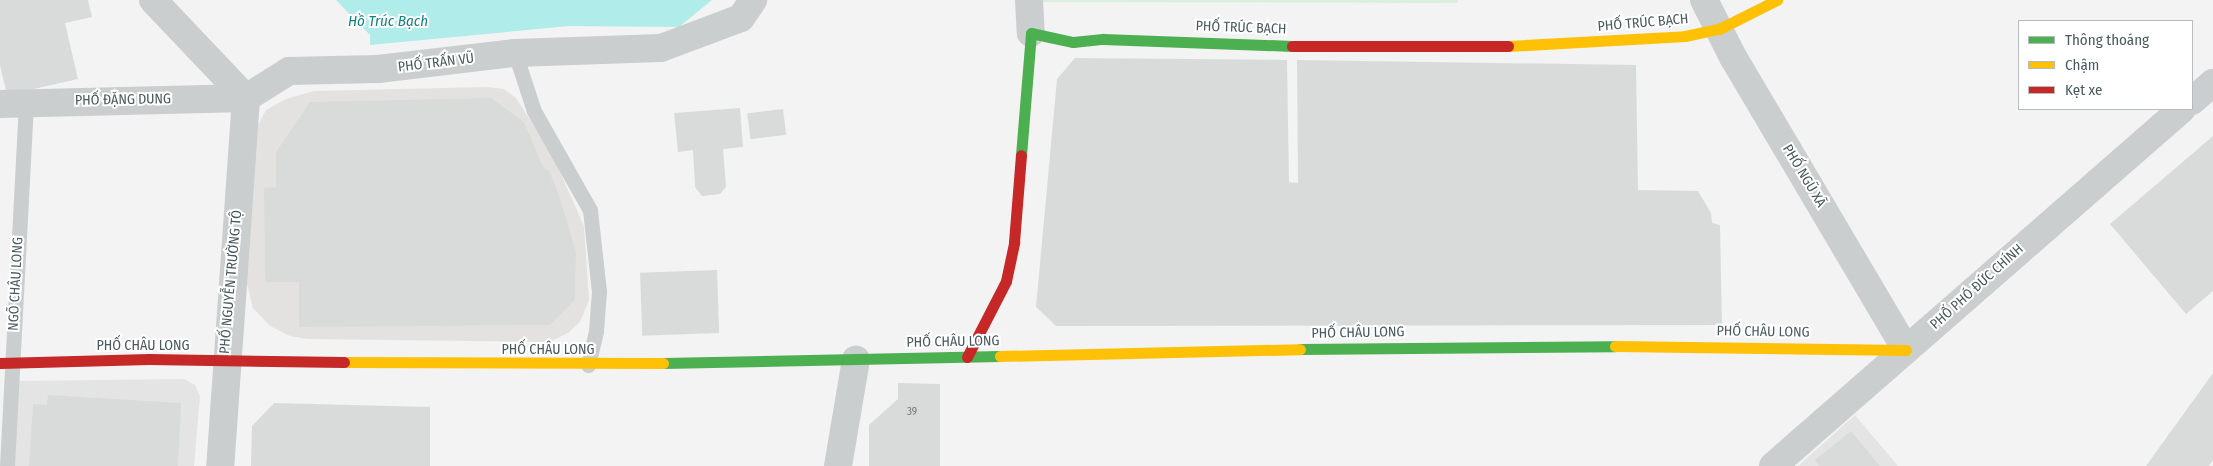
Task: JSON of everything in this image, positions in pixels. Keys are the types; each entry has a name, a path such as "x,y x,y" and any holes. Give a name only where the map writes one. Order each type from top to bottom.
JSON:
{"street":[{"path":"153,0 246,98"},
{"name":"PHỐ TRẤN VŨ","path":"246,98 289,71 378,69 515,53 661,48 741,18 752,0"},
{"path":"967,357 1006,281 1014,242 1030,33 1029,0"},
{"name":"PHỐ NGŨ XÃ","path":"1704,0 1719,29 1906,350"},
{"name":"PHỐ TRÚC BẠCH","path":"1030,33 1072,42 1113,40 1336,48 1524,46 1654,40 1719,29 1777,0"},
{"path":"2193,100 2213,83"},
{"name":"PHỐ ĐẶNG DUNG","path":"13,103 246,98"},
{"name":"PHỐ NGUYỄN TRƯỜNG TỘ","path":"220,466 225,361 246,98"},
{"name":"PHỐ PHÓ ĐỨC CHÍNH","path":"1772,466 2181,110"},
{"name":"PHỐ CHÂU LONG","path":"6,363 225,361 588,366 1357,348 1663,345 1906,350"},
{"path":"838,466 856,360"}],"lane":[{"path":"515,53 534,111 590,210 599,291 596,331 588,366"},
{"name":"NGÕ CHÂU LONG","path":"7,466 6,363 13,103"}],"shaded area":[{"path":"487,87 504,89 516,98 552,154 584,226 589,300 580,322 568,333 549,342 307,339 290,336 270,326 253,308 244,272 254,133 266,110 286,99 314,91"},
{"path":"184,379 195,385 200,396 194,466 13,466 18,381"},
{"path":"1855,415 1898,466 1798,466"}],"green space":[{"path":"1042,0 1458,0 1458,3 1043,2"}],"water":[{"name":"Hồ Trúc Bạch","path":"336,0 712,0 679,27 569,26 370,45 370,35"}],"building":[{"path":"0,0 88,0 92,17 65,23 78,79 7,95 0,65"},
{"path":"1075,58 1287,60 1289,182 1298,183 1297,60 1636,65 1638,190 1698,191 1711,213 1712,223 1720,225 1722,325 1056,326 1036,307 1057,79"},
{"path":"491,98 524,122 543,167 549,171 559,195 576,252 575,300 550,325 299,327 299,282 265,282 264,188 276,187 276,152 310,102"},
{"path":"740,108 743,147 723,149 726,187 720,194 702,196 695,187 693,150 678,152 674,113"},
{"path":"783,109 786,135 750,139 747,113"},
{"path":"2213,136 2213,291 2186,314 2110,224"},
{"path":"717,270 719,333 642,336 640,273"},
{"path":"2213,373 2213,460 2209,466 2146,466"},
{"path":"898,383 940,384 940,466 869,466 869,425 898,399"},
{"path":"48,395 181,403 178,466 29,466 33,404 47,405"},
{"path":"274,403 430,407 430,466 251,466 252,426"},
{"path":"1851,431 1880,466 1819,466 1815,460"}],"traffic: fast":[{"path":"1021,155 1031,33 1073,42 1103,39 1292,46"},
{"path":"1300,349 1615,346"},
{"path":"663,363 1000,356"}],"traffic: slow":[{"path":"1508,46 1685,36 1719,29 1777,0"},
{"path":"1615,346 1906,350"},
{"path":"1000,356 1300,349"},
{"path":"344,362 663,363"}],"traffic: jam":[{"path":"1292,46 1508,46"},
{"path":"967,357 1006,281 1014,242 1021,155"},
{"path":"0,363 149,359 344,362"}]}
